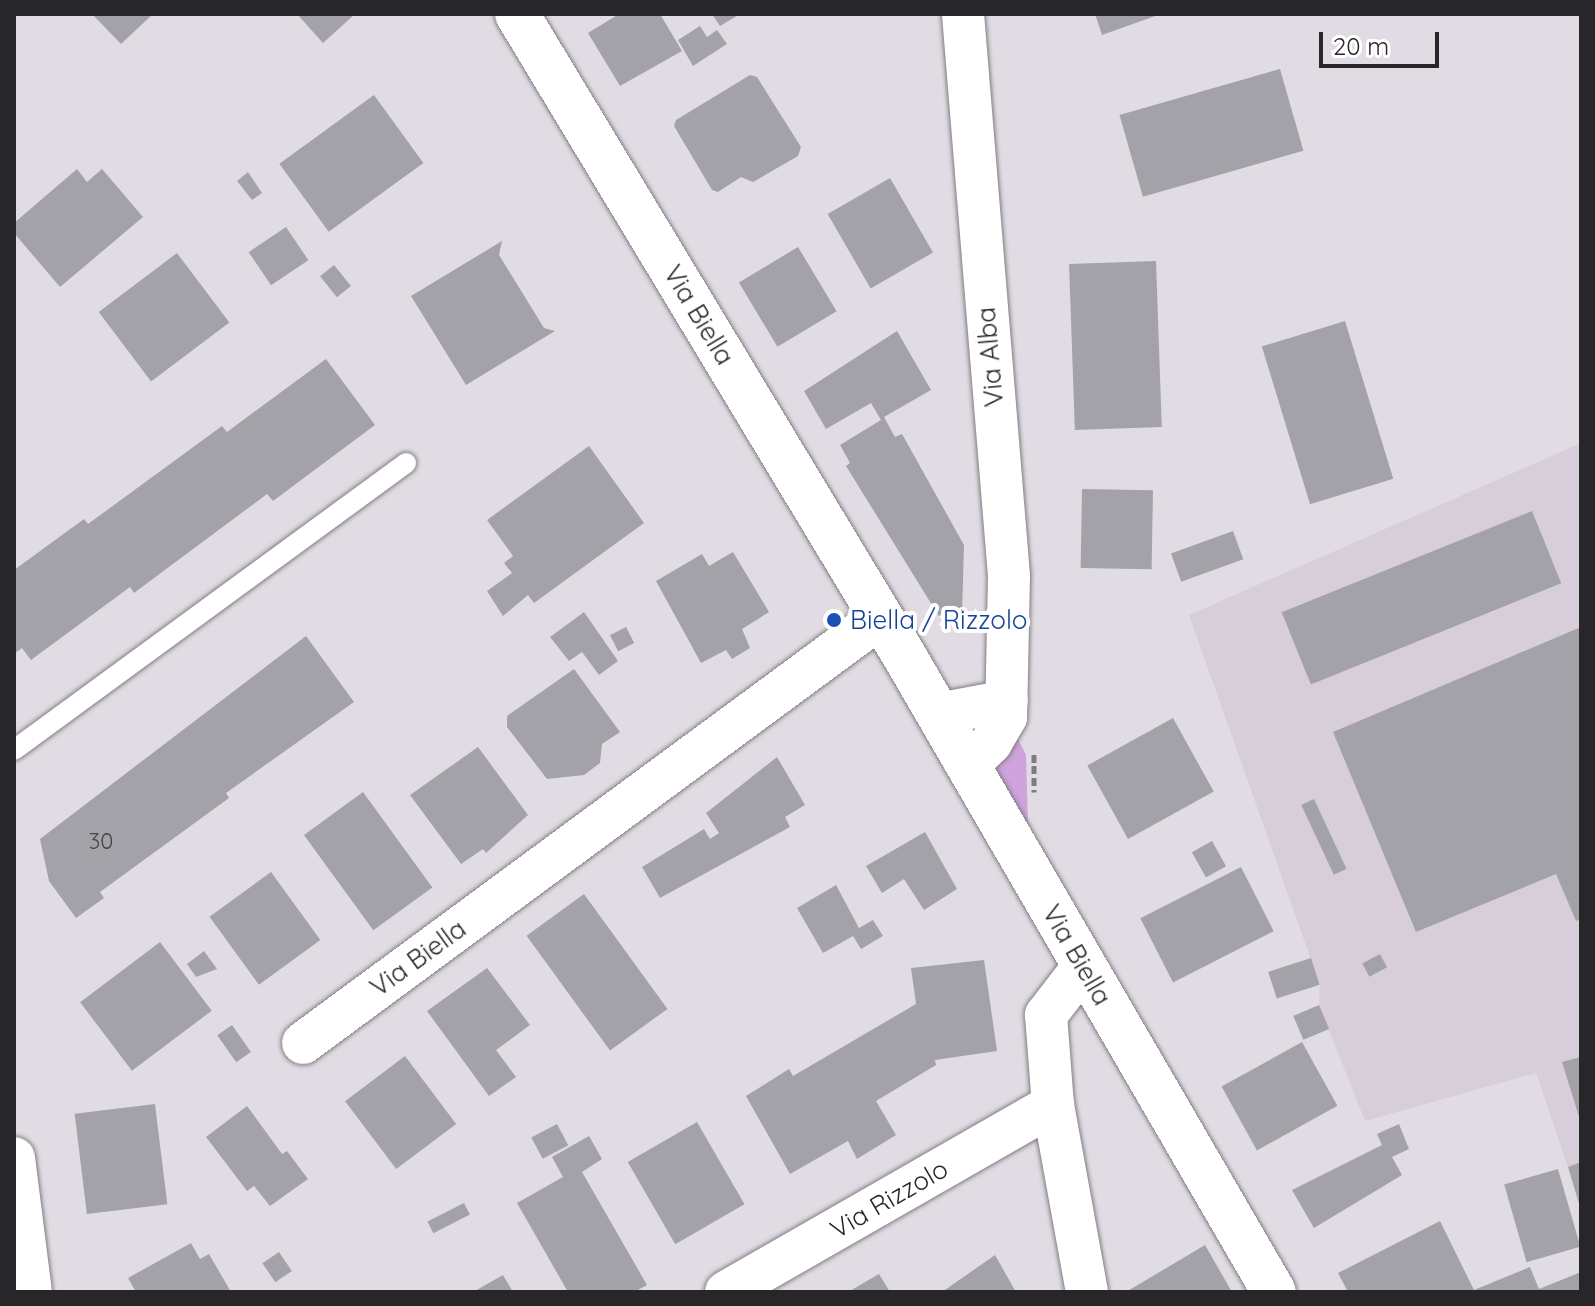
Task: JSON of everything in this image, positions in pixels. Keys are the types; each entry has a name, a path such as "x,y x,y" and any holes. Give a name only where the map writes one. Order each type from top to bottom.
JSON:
{"main road":[{"name":"Via Biella","path":"517,14 881,617 1274,1292"}],"street":[{"name":"Via Alba","path":"963,14 1009,576 1007,701 1002,728 968,765"},
{"name":"Via Biella","path":"303,1043 881,617"},
{"path":"938,714 1007,701"},
{"path":"1083,967 1046,1015 1053,1105 1087,1292"},
{"name":"Via Rizzolo","path":"726,1292 1053,1105"},
{"path":"14,1158 31,1292"}],"lane":[{"path":"14,750 406,463"}],"shaded area":[{"path":"1581,443 1581,1162 1568,1167 1536,1073 1365,1121 1319,1005 1320,985 1189,615"},
{"path":"1018,739 1026,755 1028,825 1022,828 996,768"}],"building":[{"path":"92,14 153,14 121,44"},
{"path":"297,14 355,14 323,43"},
{"path":"619,14 660,14 682,51 620,86 588,33"},
{"path":"712,14 740,14 720,26"},
{"path":"1095,14 1161,14 1102,35"},
{"path":"700,26 707,37 717,30 727,44 693,66 678,40"},
{"path":"1280,69 1303,151 1143,197 1119,115"},
{"path":"750,75 757,77 801,147 798,156 753,182 741,177 718,192 712,190 674,126 676,120"},
{"path":"374,95 423,163 329,232 279,164"},
{"path":"77,169 87,182 102,169 143,217 60,287 14,233 14,223"},
{"path":"248,172 262,193 252,200 237,181"},
{"path":"890,178 933,252 871,288 828,214"},
{"path":"286,227 308,260 271,285 249,252"},
{"path":"502,241 499,255 544,328 555,331 466,385 411,296"},
{"path":"798,247 837,311 777,347 739,283"},
{"path":"177,253 229,322 151,381 99,312"},
{"path":"1156,261 1162,427 1075,430 1069,264"},
{"path":"334,265 351,286 337,297 320,276"},
{"path":"1345,321 1393,479 1310,504 1262,346"},
{"path":"897,331 931,390 884,417 895,437 902,434 964,545 962,616 945,626 846,466 850,463 840,445 881,420 871,403 826,429 804,391"},
{"path":"326,359 375,425 273,501 267,494 134,593 130,587 31,660 22,648 14,654 14,570 84,519 88,524 222,426 227,432"},
{"path":"589,446 644,523 534,603 528,595 503,616 487,591 512,573 504,563 513,556 487,520"},
{"path":"1082,489 1153,490 1152,569 1081,568"},
{"path":"1532,511 1561,583 1311,684 1282,612"},
{"path":"1233,531 1243,559 1181,582 1171,554"},
{"path":"733,552 769,612 742,629 750,648 732,659 726,650 701,663 656,581 702,554 709,566"},
{"path":"584,612 618,661 599,675 582,652 569,661 550,637"},
{"path":"626,627 634,643 618,651 610,635"},
{"path":"1581,627 1581,919 1576,921 1556,874 1416,932 1333,732"},
{"path":"306,636 354,702 226,793 229,798 100,892 104,898 76,918 49,881 40,839"},
{"path":"574,669 620,732 602,744 600,763 584,775 547,779 507,727 507,716"},
{"path":"1173,718 1214,791 1128,839 1087,766"},
{"path":"478,747 528,815 486,853 483,849 461,864 410,795"},
{"path":"777,757 805,805 785,817 790,827 660,898 642,867 704,829 710,839 719,833 706,813"},
{"path":"363,792 432,887 373,930 304,835"},
{"path":"1314,799 1347,869 1334,875 1301,805"},
{"path":"925,832 957,889 924,910 904,879 882,893 866,866"},
{"path":"1212,841 1226,866 1206,878 1192,852"},
{"path":"1241,867 1274,931 1173,982 1140,918"},
{"path":"271,872 320,940 259,985 210,917"},
{"path":"836,885 859,928 873,920 883,936 861,949 853,936 823,953 797,908"},
{"path":"584,894 667,1009 610,1051 527,936"},
{"path":"160,942 212,1011 132,1071 80,1002"},
{"path":"204,951 217,969 196,977 187,964"},
{"path":"1380,954 1387,967 1369,977 1362,963"},
{"path":"1311,958 1320,985 1277,999 1268,972"},
{"path":"984,960 997,1051 935,1060 936,1065 876,1101 896,1135 857,1159 848,1141 790,1174 746,1096 789,1069 793,1076 916,1004 911,968"},
{"path":"487,968 530,1025 496,1050 516,1077 489,1096 427,1011"},
{"path":"1319,1005 1329,1029 1303,1040 1293,1016"},
{"path":"232,1025 251,1052 236,1062 217,1035"},
{"path":"1302,1042 1337,1106 1257,1150 1222,1087"},
{"path":"405,1056 456,1124 396,1169 345,1101"},
{"path":"1581,1057 1581,1119 1580,1120 1562,1062"},
{"path":"155,1104 167,1204 87,1214 75,1114"},
{"path":"247,1106 282,1154 287,1151 308,1179 270,1206 254,1186 247,1191 206,1137"},
{"path":"697,1122 745,1204 675,1244 628,1162"},
{"path":"557,1124 568,1145 543,1159 531,1138"},
{"path":"1399,1124 1409,1149 1392,1157 1402,1175 1314,1228 1292,1190 1382,1145 1377,1134"},
{"path":"589,1136 602,1159 582,1172 647,1285 634,1292 568,1292 517,1203 563,1177 552,1157"},
{"path":"1581,1162 1581,1207 1580,1207 1568,1167"},
{"path":"1558,1169 1580,1247 1526,1262 1504,1184"},
{"path":"464,1203 470,1215 433,1233 427,1222"},
{"path":"1440,1221 1474,1290 1530,1267 1539,1289 1581,1272 1581,1292 1348,1292 1338,1273"},
{"path":"191,1243 200,1259 209,1254 231,1292 136,1292 128,1278"},
{"path":"1205,1245 1232,1292 1126,1292 1131,1289"},
{"path":"279,1252 292,1271 275,1282 262,1263"},
{"path":"995,1255 1016,1292 942,1292"},
{"path":"879,1274 890,1292 848,1292"},
{"path":"503,1275 513,1292 473,1292"}],"place":[{"name":"Biella / Rizzolo","path":"834,620"}]}
